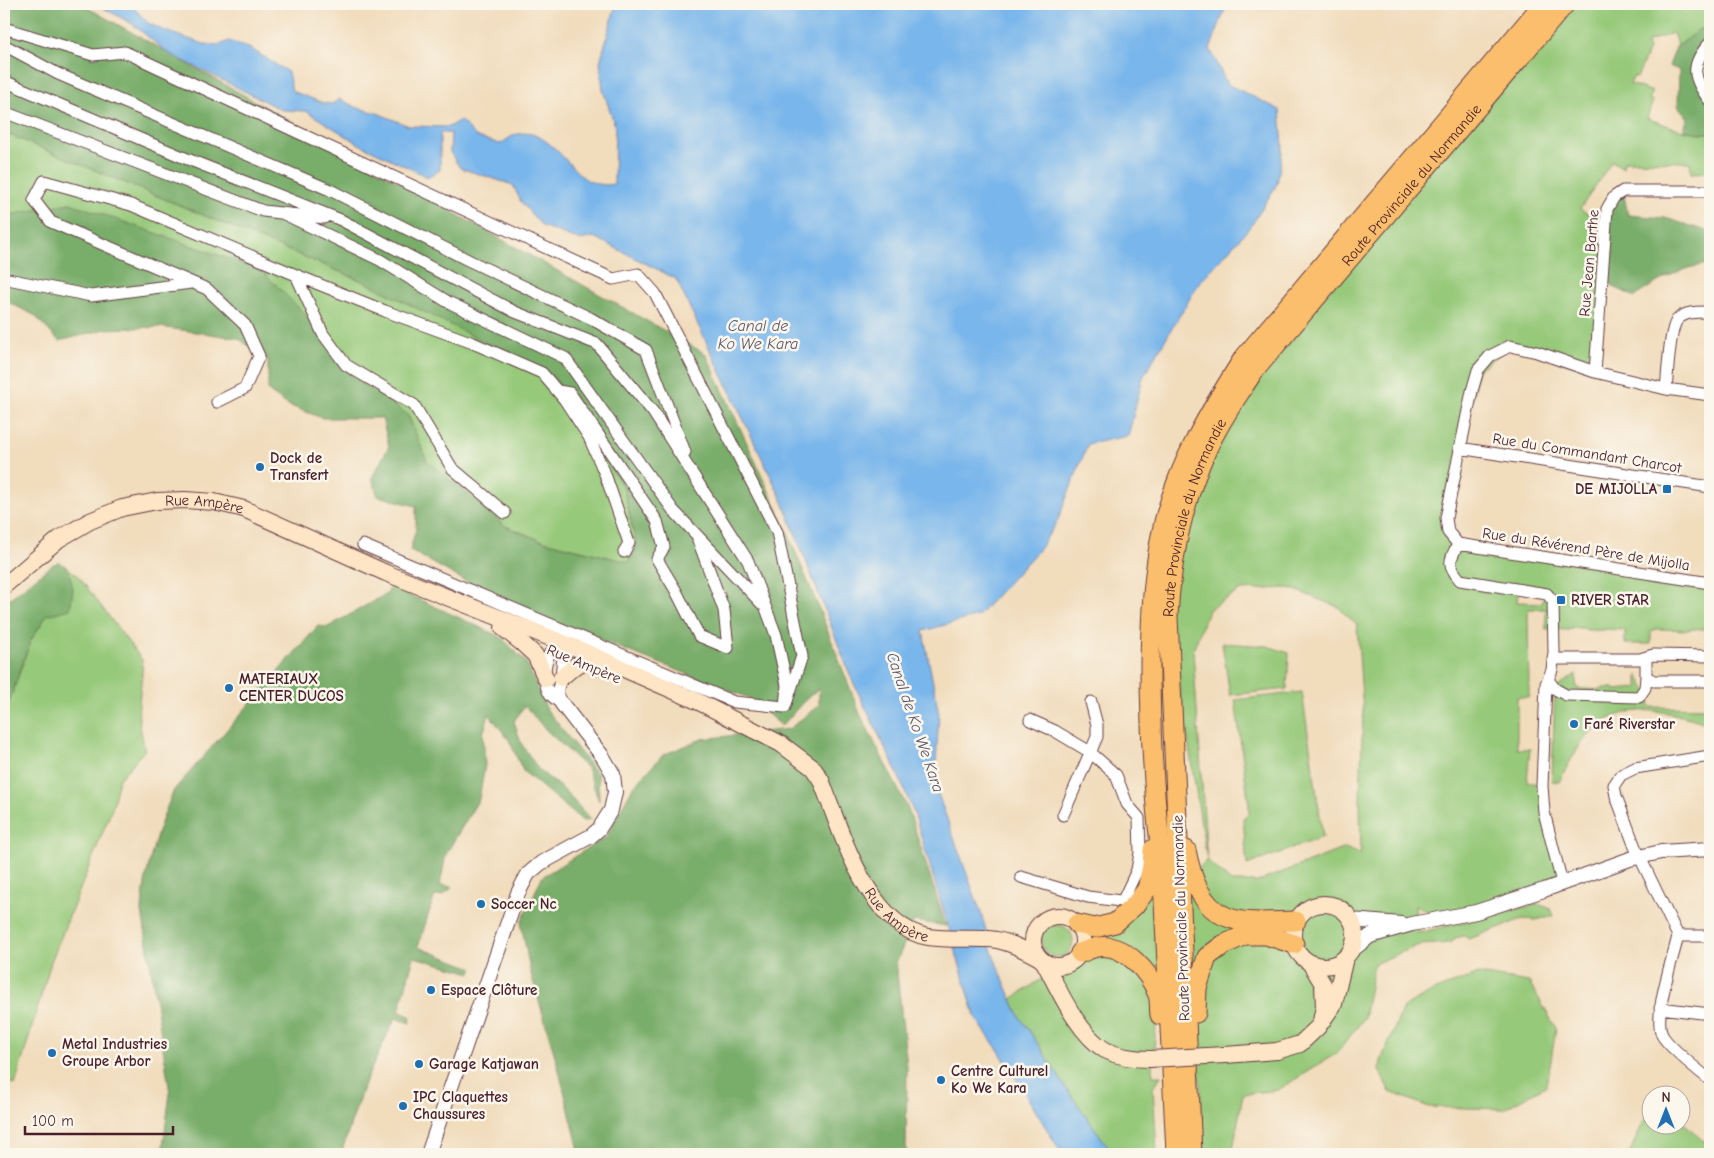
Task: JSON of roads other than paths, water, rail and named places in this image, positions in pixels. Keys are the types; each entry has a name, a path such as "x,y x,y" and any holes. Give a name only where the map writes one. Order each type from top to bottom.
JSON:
{"highway":[{"name":"Route Provinciale du Normandie","path":"1192,1154 1181,1085 1157,818 1150,704 1151,620 1154,583 1164,522 1194,440 1243,360 1544,4"},
{"name":"Route Provinciale du Normandie","path":"1176,1154 1181,1085 1176,799 1168,617 1170,582 1182,520 1189,496 1208,447 1253,372 1565,4"},
{"path":"1176,799 1190,868 1206,902 1226,918 1255,922 1296,921"},
{"path":"1077,924 1095,928 1115,923 1129,902 1147,889 1152,866 1157,818"},
{"path":"1181,1085 1196,1019 1197,988 1207,957 1223,944 1245,935 1266,935 1294,944"},
{"path":"1075,958 1099,947 1118,949 1130,956 1144,970 1158,996 1163,1050 1181,1085"}],"main road":[{"name":"Rue Ampère","path":"4,586 59,539 90,521 122,508 157,501 185,500 214,502 244,509 416,585 543,635 697,701 781,744 813,768 821,780 861,877 881,908 902,927 927,937 994,940"},
{"name":"Rue Ampère","path":"416,585 432,597 582,663 692,709 757,731"},
{"path":"502,628 523,644 554,679 582,663"},
{"path":"1039,924 1035,930 1033,944 1069,1009 1085,1032 1104,1049 1126,1058 1150,1059 1277,1051 1300,1044 1318,1027 1334,1004 1348,955 1354,943 1355,934 1351,920 1341,909 1333,905 1323,904 1307,908 1296,921 1293,928 1294,944 1297,952 1310,963 1323,984 1324,1007 1321,1021"},
{"path":"994,940 1016,936 1045,920 1058,916 1072,920 1077,924 1083,938 1075,958 1065,975 1069,1009"},
{"path":"994,940 1023,949 1057,966 1075,958"},
{"path":"1310,963 1328,966 1337,963 1348,955"}],"street":[{"path":"4,28 93,55 125,52 614,279 638,274 655,293 778,532 802,656 785,707"},
{"path":"1710,44 1702,51 1695,68 1699,87 1710,101"},
{"path":"4,45 58,74 330,190 470,261 590,318 646,350 693,474"},
{"path":"4,81 185,158 341,220 515,312 597,344 653,412 748,561 776,635 788,685 785,707"},
{"path":"4,112 263,211 341,220"},
{"path":"217,402 245,388 259,356 245,325 206,289 52,222 34,200 44,181 131,206 385,311 473,343 542,372 558,391 588,437 605,474 629,544 624,552"},
{"name":"Rue Jean Barthe","path":"1595,372 1607,209 1614,197 1623,191 1710,191"},
{"path":"282,213 380,260 448,302 565,358 673,510 766,609"},
{"path":"296,275 323,334 346,365 414,405 452,468 505,513"},
{"path":"4,281 8,279 91,296 193,283"},
{"path":"1666,389 1672,330 1678,319 1693,312 1710,312"},
{"path":"1562,883 1544,812 1542,786 1546,684 1552,670 1553,658 1553,600 1547,594 1460,580 1452,570 1450,559 1458,544 1448,532 1446,518 1459,448 1478,370 1490,356 1510,346 1537,352 1595,372 1666,389 1710,395"},
{"path":"558,391 570,393 657,522 664,547 656,559 676,591 698,636 728,648 724,610 697,536"},
{"name":"Rue du Commandant Charcot","path":"1459,448 1710,487"},
{"name":"Rue du Révérend Père de Mijolla","path":"1458,544 1710,583"},
{"path":"363,545 734,702 785,707"},
{"path":"543,635 558,651 653,682"},
{"path":"554,679 546,666 549,655 558,651"},
{"path":"428,1154 518,893 528,874 541,863 591,836 600,829 611,810 615,792 613,774 603,757 562,704 548,693 554,679 558,651"},
{"path":"1553,658 1640,659 1654,655 1710,656"},
{"path":"1548,680 1555,689 1566,695 1639,697 1645,688 1646,658"},
{"path":"1646,677 1654,681 1710,681"},
{"path":"1063,815 1097,737 1097,725 1091,702"},
{"path":"1020,877 1088,897 1129,902 1138,870 1140,853 1139,818 1127,804 1116,775 1090,752 1055,731 1030,720"},
{"path":"1710,756 1635,768 1621,775 1614,785 1616,796 1640,856 1678,936 1660,1008 1659,1023 1662,1035 1697,1070 1710,1080"},
{"path":"1348,955 1370,936 1412,924 1476,912 1640,856 1661,852 1710,849"},
{"path":"1351,920 1412,924"},
{"path":"1678,936 1710,936"},
{"path":"1660,1008 1710,1014"}],"water":[{"name":"Canal de Ko We Kara","path":"96,4 130,4 148,23 165,31 204,44 220,45 229,41 251,49 288,72 292,91 323,103 332,104 339,99 358,108 377,113 409,126 449,127 460,120 477,137 500,144 518,134 528,133 537,136 554,148 584,178 606,185 614,184 615,126 603,90 600,62 616,4 1227,4 1210,49 1227,84 1280,110 1283,147 1277,184 1251,226 1199,283 1143,377 1128,436 1088,444 1057,522 1040,548 978,616 923,631 939,714 936,764 938,794 981,913 993,955 1019,1016 1065,1087 1113,1154 1062,1154 999,1051 976,1019 915,816 896,770 852,680 783,502 676,279 594,237 580,240 542,226 521,202 513,185 460,168 450,152 451,133 440,133 440,170 428,177 359,144 306,111 282,110 168,53 131,23"}],"place":[{"name":"Dock de Transfert","path":"260,467"},
{"name":"DE MIJOLLA","path":"1667,489"},
{"name":"RIVER STAR","path":"1561,600"},
{"name":"MATERIAUX CENTER DUCOS","path":"229,688"},
{"name":"Faré Riverstar","path":"1574,724"},
{"name":"Soccer Nc","path":"481,904"},
{"name":"Espace Clôture","path":"431,990"},
{"name":"Metal Industries Groupe Arbor","path":"52,1053"},
{"name":"Garage Katjawan","path":"419,1064"},
{"name":"Centre Culturel Ko We Kara","path":"941,1080"},
{"name":"IPC Claquettes Chaussures","path":"403,1106"}]}
